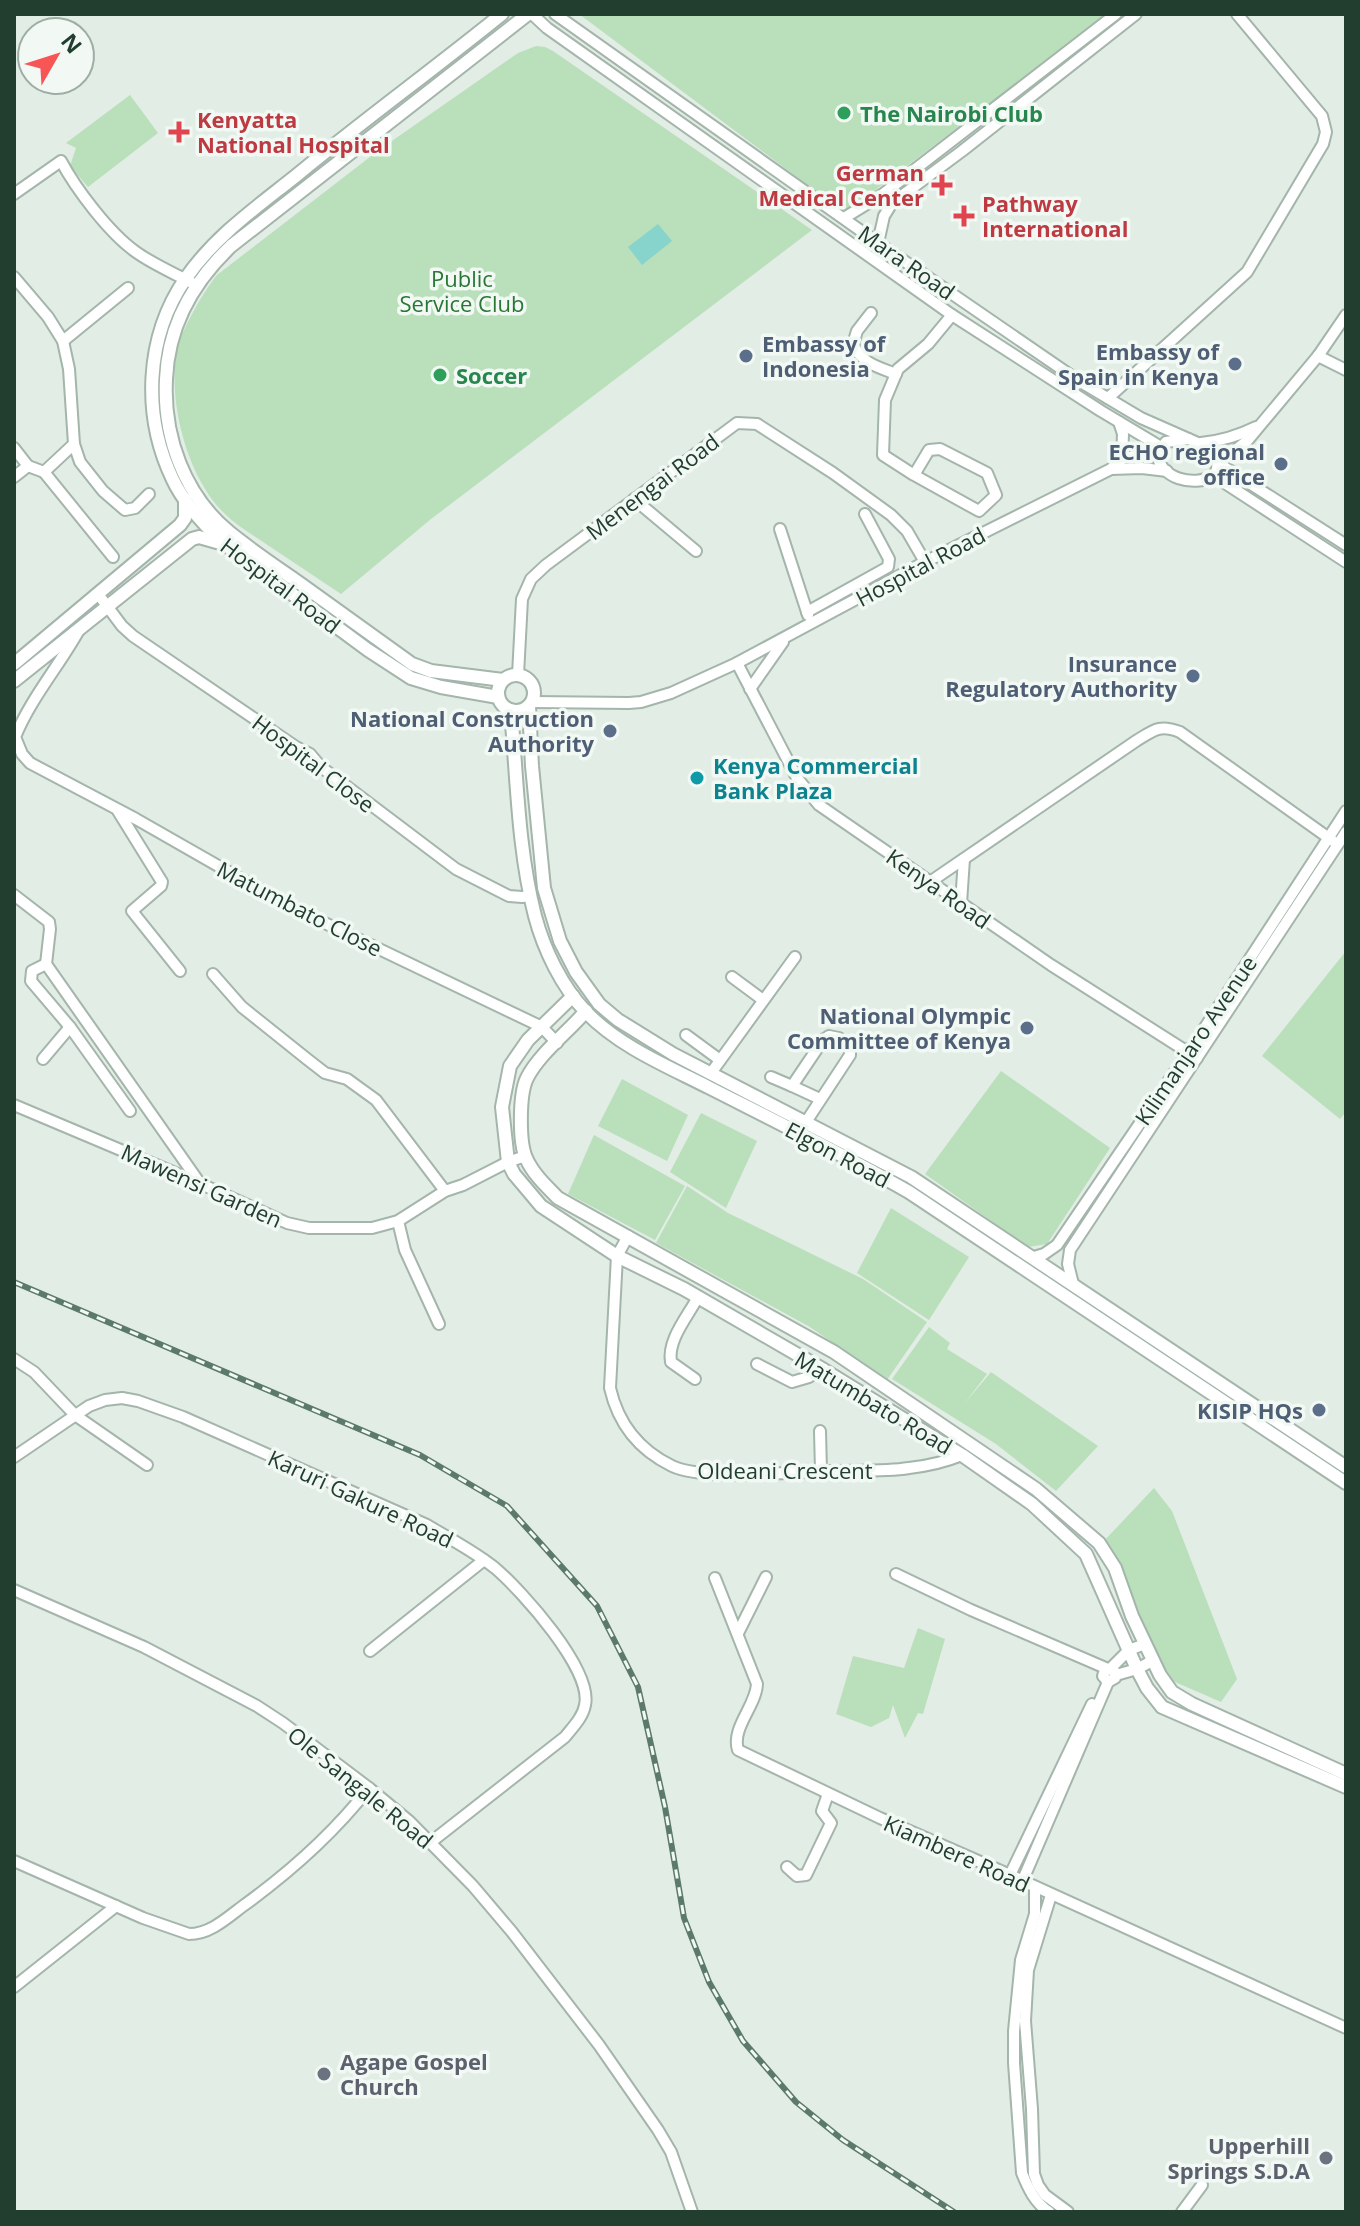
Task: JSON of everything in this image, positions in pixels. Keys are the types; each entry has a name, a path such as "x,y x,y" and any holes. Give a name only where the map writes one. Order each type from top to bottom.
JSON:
{"street":[{"name":"Hospital Road","path":"498,697 411,678 368,650 209,530 174,481 161,449 152,385 157,342 164,318 191,282 211,247 363,121 502,14"},
{"name":"Hospital Road","path":"503,680 431,671 412,664 227,530 203,504 183,472 175,452 167,421 166,365 191,282 231,246 530,14"},
{"name":"Mara Road","path":"530,14 952,315 1160,448"},
{"name":"Mara Road","path":"555,14 1079,381 1141,418 1201,443 1218,461 1346,545"},
{"path":"844,218 883,194 1116,14"},
{"path":"878,243 884,216 892,203 1136,14"},
{"path":"1108,398 1247,272 1323,144 1326,132 1322,116 1237,14"},
{"path":"14,194 61,161 75,184 120,238 139,254 191,282"},
{"path":"14,277 48,317 63,341 69,369 74,444 80,462 118,506 130,510 149,494"},
{"path":"63,341 128,288"},
{"path":"871,313 857,331 853,344 857,354 868,363 896,374"},
{"path":"914,475 929,450 940,449 987,473 996,495 979,511 914,475 883,455 885,400 898,369 928,344 952,315"},
{"path":"1214,476 1218,461 1247,441 1318,356 1346,315"},
{"path":"1318,356 1346,370"},
{"name":"Menengai Road","path":"518,675 522,599 531,579 737,423 751,422 833,473 891,515 907,531 925,562"},
{"path":"1119,422 1123,434 1122,459 1160,448 1166,442 1189,439"},
{"path":"1201,443 1230,438 1258,426"},
{"path":"44,472 74,444"},
{"path":"14,448 28,466 44,472 113,557"},
{"path":"1160,448 1158,461 1167,471 1183,480 1196,481 1214,476 1346,562"},
{"name":"Hospital Road","path":"530,704 641,702 671,693 737,663 925,562 1111,469 1122,459"},
{"path":"14,477 28,466"},
{"path":"1111,469 1167,471"},
{"path":"14,664 180,525 185,518 185,499"},
{"path":"634,499 696,551"},
{"path":"807,612 888,567 889,559 865,514"},
{"path":"780,529 811,624"},
{"path":"14,681 192,539 210,539 227,546"},
{"name":"Hospital Close","path":"98,594 133,636 310,754 321,767 456,869 509,896 531,896"},
{"path":"18,721 80,629"},
{"path":"750,689 786,637"},
{"name":"Kenya Road","path":"737,663 797,778 819,805 1051,965 1192,1055"},
{"path":"518,675 528,680 534,690 530,704 519,711 503,707 498,697 503,680 518,675"},
{"name":"Elgon Road","path":"530,704 541,865 548,904 560,941 576,972 599,1004 641,1035 895,1167 1346,1467"},
{"name":"Elgon Road","path":"511,711 522,835 535,916 561,977 586,1011 628,1045 909,1192 1346,1483"},
{"name":"Matumbato Close","path":"18,721 15,737 22,754 42,771 117,809 283,903 542,1027 557,1043"},
{"path":"930,882 1157,728 1167,727 1180,732 1334,841"},
{"path":"117,809 162,882 132,911 180,971"},
{"name":"Kilimanjaro Avenue","path":"1073,1284 1068,1264 1070,1250 1192,1055 1334,841 1346,811"},
{"name":"Kilimanjaro Avenue","path":"1334,841 1346,832"},
{"path":"961,903 964,859"},
{"path":"14,895 49,922 46,964 199,1183"},
{"path":"711,1073 795,957"},
{"path":"46,964 32,971 31,981 70,1027 130,1111"},
{"path":"213,974 242,1007 325,1073 347,1079 376,1100 445,1191"},
{"path":"732,977 763,1000"},
{"name":"Matumbato Road","path":"573,996 528,1040 510,1066 502,1107 508,1162 514,1174 541,1206 617,1256 822,1368 962,1455 1032,1504 1086,1554 1137,1669 1162,1707 1346,1774"},
{"name":"Matumbato Road","path":"586,1011 527,1078 521,1096 525,1156 540,1180 558,1198 834,1352 1036,1489 1099,1543 1115,1568 1152,1661 1172,1692 1243,1735 1346,1787"},
{"path":"43,1059 70,1027"},
{"path":"686,1035 720,1060"},
{"path":"792,1086 823,1040 829,1036 839,1038 850,1048 850,1055 806,1122"},
{"name":"Kilimanjaro Avenue","path":"1034,1257 1057,1245 1192,1055"},
{"path":"771,1077 820,1099"},
{"name":"Mawensi Garden","path":"14,1105 299,1227 372,1228 398,1221 445,1191 525,1156"},
{"path":"588,1237 596,1220"},
{"path":"398,1221 405,1250 439,1324"},
{"name":"Oldeani Crescent","path":"628,1236 617,1256 610,1388 615,1407 631,1435 655,1455 688,1472 731,1474 907,1469 962,1455"},
{"path":"695,1379 671,1362 670,1354 673,1342 716,1285"},
{"path":"774,1342 785,1324"},
{"path":"757,1364 792,1382 809,1377 822,1368 834,1352"},
{"path":"14,1359 34,1372 75,1415 147,1465"},
{"name":"Karuri Gakure Road","path":"14,1457 89,1406 122,1398 138,1401 183,1417 427,1525 497,1569 553,1631 584,1682 585,1707 565,1737 431,1842"},
{"path":"820,1431 821,1471"},
{"path":"1086,1554 1099,1543"},
{"path":"370,1651 484,1560"},
{"path":"896,1574 1109,1675 1137,1669 1152,1661"},
{"path":"738,1633 766,1577"},
{"name":"Kiambere Road","path":"715,1578 752,1666 758,1689 737,1736 738,1750 828,1794 1346,2028"},
{"name":"Ole Sangale Road","path":"14,1590 144,1647 257,1706 369,1788 431,1842 512,1932 625,2081 671,2152 692,2212"},
{"path":"1010,1875 1109,1675 1129,1650 1145,1644"},
{"path":"1022,1882 1109,1675"},
{"path":"14,1861 143,1918 189,1934 203,1932 274,1884 318,1846 369,1788"},
{"path":"787,1867 797,1876 806,1875 831,1823 822,1811 828,1794"},
{"path":"1035,1888 1035,1914 1021,1960 1014,2063 1022,2173 1040,2206 1049,2212"},
{"path":"1051,1895 1028,1970 1025,2021 1034,2174 1045,2195 1068,2212"},
{"path":"14,1987 116,1906"},
{"path":"1018,2108 1032,2109"},
{"path":"1182,2212 1202,2185"}],"green space":[{"name":"The Nairobi Club","path":"579,14 1107,14 845,213"},
{"name":"Public Service Club","path":"536,46 553,51 812,230 431,519 341,594 241,527 212,499 190,459 178,414 175,369 179,341 194,310 217,275 379,150 518,53"},
{"path":"130,95 158,133 88,187 70,166 76,148 66,143"},
{"path":"1346,951 1346,1112 1340,1119 1262,1056"},
{"path":"1001,1071 1110,1148 1047,1244 1028,1247 925,1174"},
{"path":"622,1079 688,1115 667,1161 598,1126"},
{"path":"701,1113 757,1141 726,1208 670,1172"},
{"path":"594,1135 685,1186 655,1240 568,1194"},
{"path":"687,1186 728,1213 863,1279 927,1322 887,1380 810,1327 656,1243"},
{"path":"891,1208 969,1257 929,1320 857,1273"},
{"path":"929,1327 950,1343 947,1349 987,1374 964,1404 991,1372 1098,1446 1056,1491 996,1444 892,1379"},
{"path":"1154,1488 1172,1511 1237,1679 1221,1702 1166,1678 1124,1581 1103,1542"},
{"path":"918,1628 945,1639 923,1714 918,1713 905,1738 893,1705 889,1718 871,1727 836,1714 853,1656 904,1668"}],"water":[{"path":"658,224 672,241 642,265 628,247"}],"railway":[{"path":"14,1282 420,1455 507,1506 597,1606 638,1687 665,1807 684,1918 709,1982 743,2041 796,2102 843,2140 954,2212"}],"place":[{"name":"The Nairobi Club","path":"844,113"},
{"name":"Kenyatta National Hospital","path":"179,132"},
{"name":"German Medical Center","path":"942,185"},
{"name":"Pathway International","path":"964,216"},
{"name":"Embassy of Indonesia","path":"746,356"},
{"name":"Embassy of Spain in Kenya","path":"1235,364"},
{"name":"Soccer","path":"440,375"},
{"name":"ECHO regional office","path":"1281,464"},
{"name":"Insurance Regulatory Authority","path":"1193,676"},
{"name":"National Construction Authority","path":"610,731"},
{"name":"Kenya Commercial Bank Plaza","path":"697,778"},
{"name":"National Olympic Committee of Kenya","path":"1027,1028"},
{"name":"KISIP HQs","path":"1319,1410"},
{"name":"Agape Gospel Church","path":"324,2074"},
{"name":"Upperhill Springs S.D.A","path":"1326,2158"}]}
